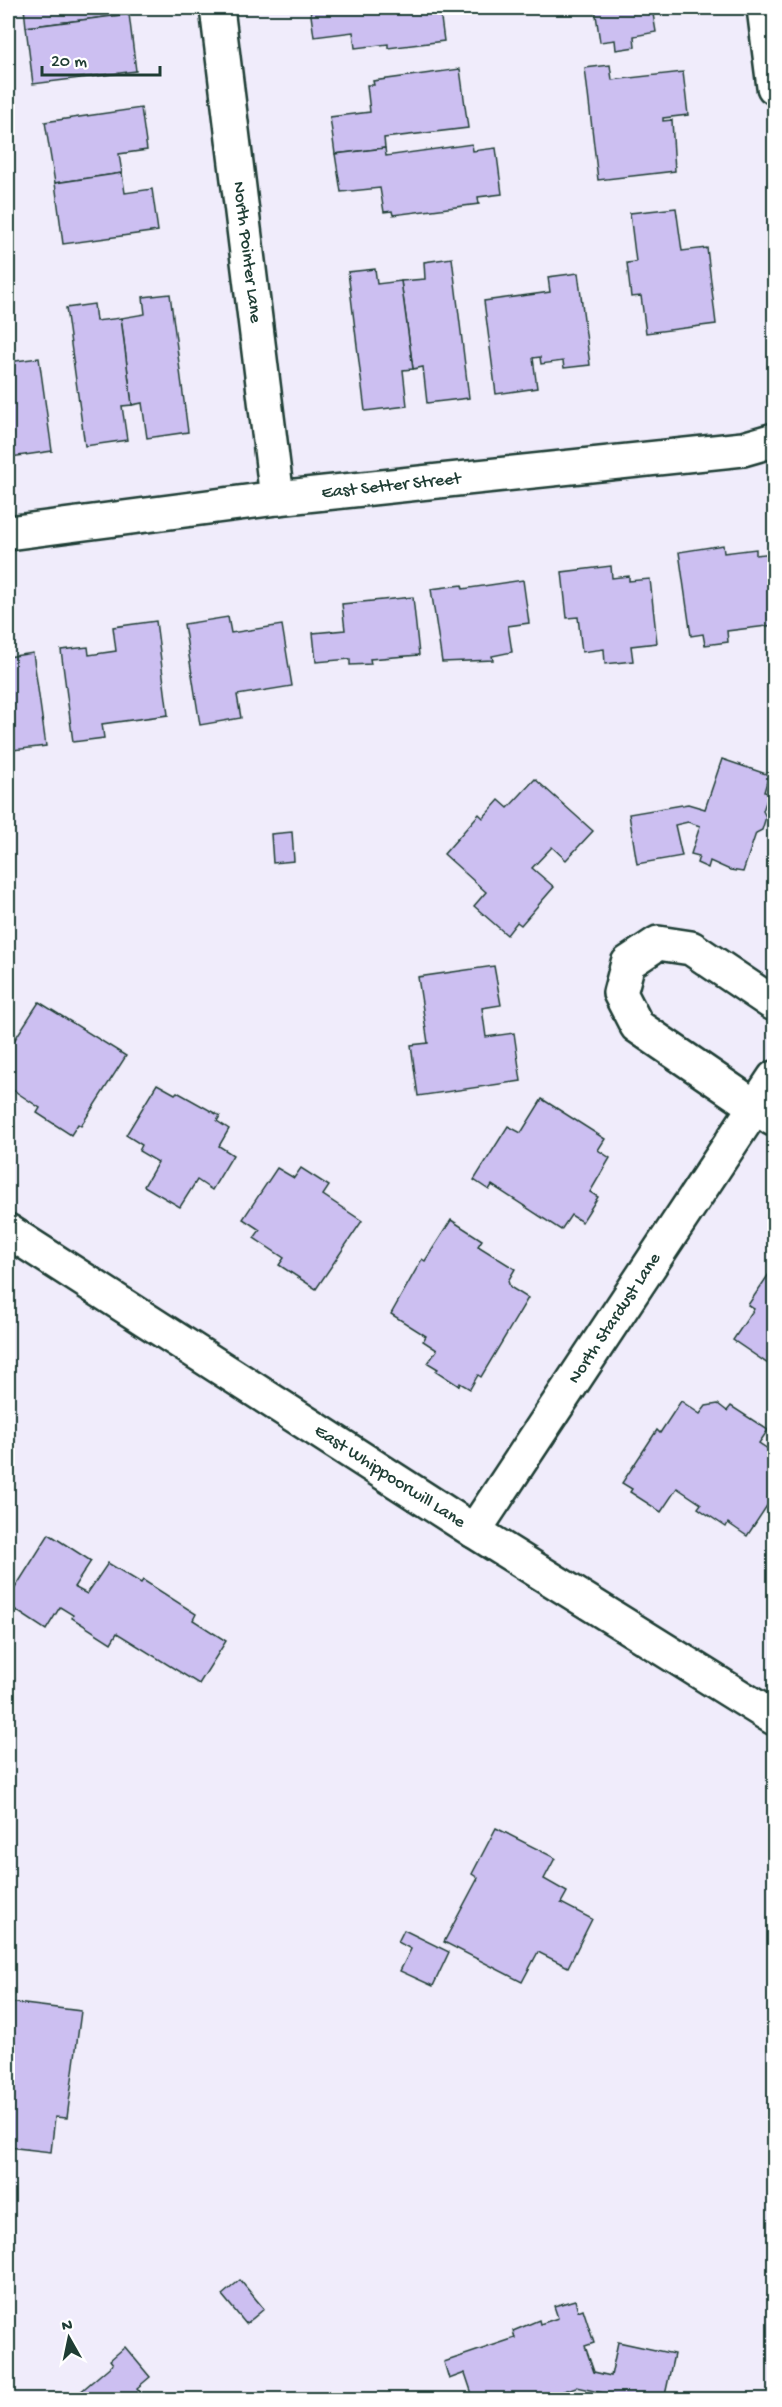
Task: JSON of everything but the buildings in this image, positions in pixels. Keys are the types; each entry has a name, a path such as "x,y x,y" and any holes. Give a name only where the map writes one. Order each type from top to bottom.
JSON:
{"street":[{"name":"North Pointer Lane","path":"217,8 277,498"},
{"path":"764,8 774,87"},
{"name":"East Setter Street","path":"8,533 277,498 731,451 774,440"},
{"path":"765,1113 637,1026 620,993 628,963 658,943 691,948 774,1004"},
{"name":"North Stardust Lane","path":"474,1531 765,1113 774,1078"},
{"name":"East Whippoorwill Lane","path":"8,1231 474,1531 774,1718"}]}
